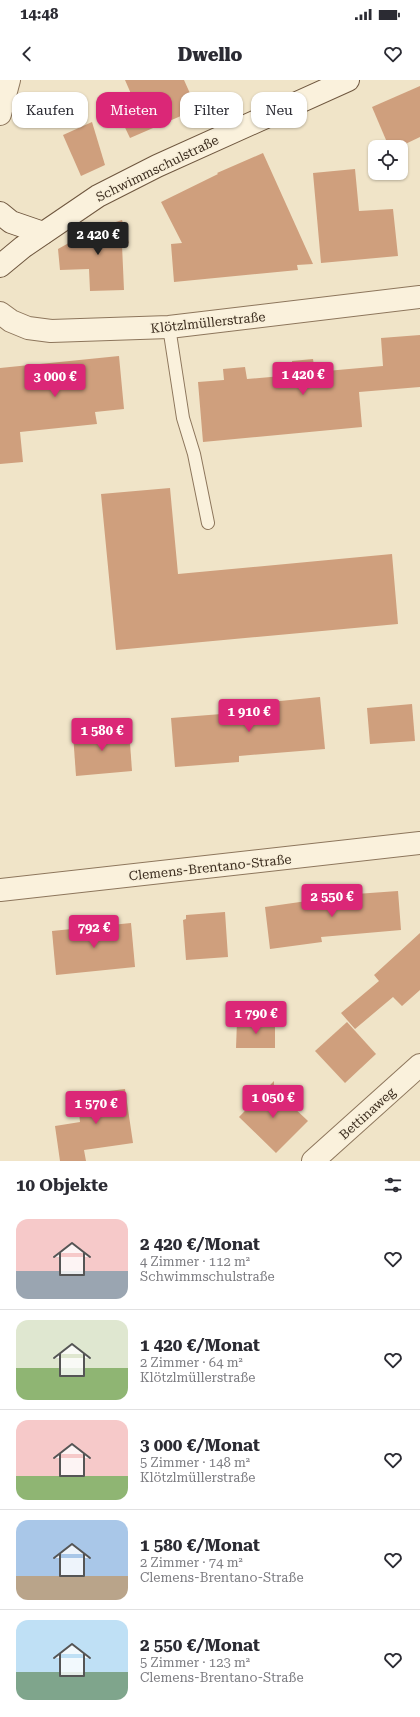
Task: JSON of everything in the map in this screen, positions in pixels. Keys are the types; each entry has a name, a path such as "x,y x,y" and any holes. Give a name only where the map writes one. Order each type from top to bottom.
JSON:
{"street":[{"path":"0,114 9,80"},
{"name":"Schwimmschulstraße","path":"0,266 12,255 98,196 137,176 348,80"},
{"path":"0,213 11,222 43,233"},
{"name":"Klötzlmüllerstraße","path":"0,312 11,321 28,328 51,331 169,328 420,297"},
{"name":"Clemens-Brentano-Straße","path":"0,890 420,843"},
{"name":"Bettinaweg","path":"313,1161 420,1065"}],"lane":[{"path":"169,328 183,418 194,454 208,523"}],"building":[{"path":"125,80 184,80 189,92 180,92 180,116 172,120 172,92 130,92"},
{"path":"420,86 420,137 408,143 408,140 386,140 372,107"},
{"path":"92,122 105,165 81,176 63,135 79,128 88,128 88,124"},
{"path":"125,128 153,128 130,138"},
{"path":"263,153 313,264 297,265 298,270 174,282 171,244 182,243 161,202 218,174 217,173"},
{"path":"355,169 359,211 393,209 398,256 321,263 313,173"},
{"path":"122,220 129,243 122,245 124,290 90,291 89,269 60,270 58,249 94,229"},
{"path":"420,335 420,387 359,392 362,427 203,442 198,382 224,380 223,369 245,367 247,379 293,375 292,361 313,359 315,372 383,366 381,338"},
{"path":"119,356 124,409 95,412 97,424 20,432 23,462 0,464 0,368"},
{"path":"170,488 178,574 392,554 398,624 116,650 101,494"},
{"path":"320,697 325,749 239,756 239,762 175,767 171,718 271,710 270,702"},
{"path":"412,704 415,741 370,744 367,708"},
{"path":"129,729 132,771 76,776 73,734"},
{"path":"398,891 401,930 321,937 322,942 270,949 265,907 356,894"},
{"path":"225,912 228,957 186,960 183,920 186,919 186,915"},
{"path":"131,923 135,967 56,975 52,931"},
{"path":"420,933 420,990 402,1006 393,997 355,1029 341,1013 379,981 374,975"},
{"path":"237,1021 275,1022 275,1048 236,1048"},
{"path":"347,1022 376,1054 345,1083 315,1051"},
{"path":"274,1081 274,1089 308,1121 276,1153 239,1117"},
{"path":"125,1089 133,1143 84,1150 86,1161 60,1161 55,1126 80,1122 77,1095"}]}
